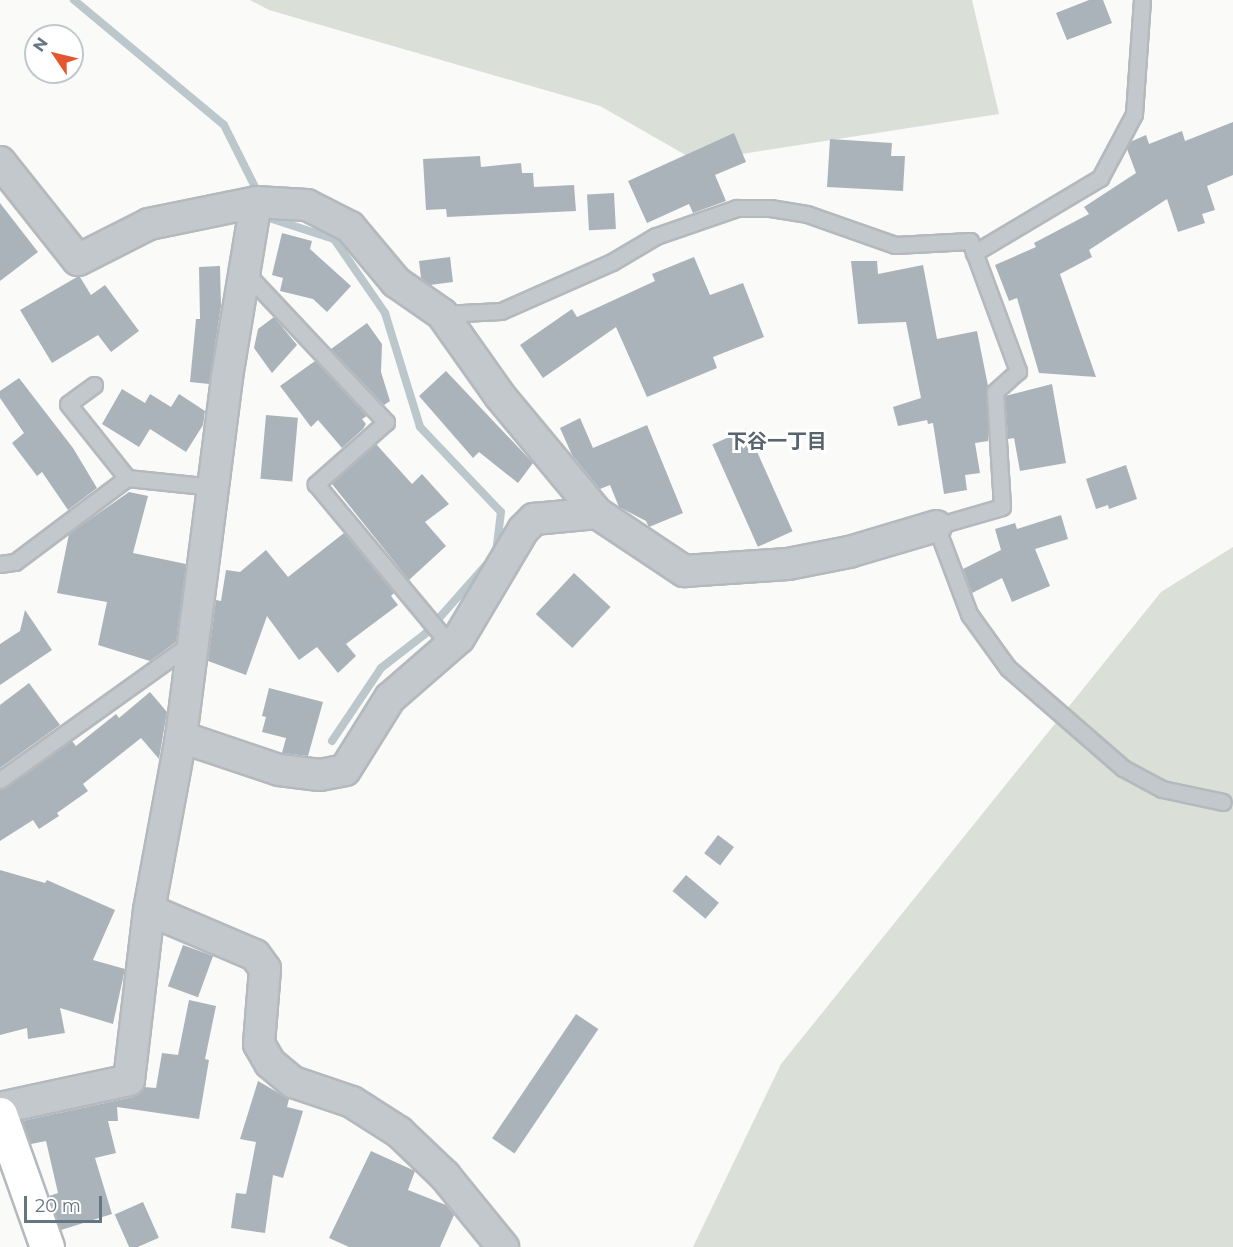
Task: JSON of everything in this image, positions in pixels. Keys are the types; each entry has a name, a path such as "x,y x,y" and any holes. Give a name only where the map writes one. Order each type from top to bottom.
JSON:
{"highway":[{"path":"0,1114 47,1247"}],"street":[{"path":"0,162 78,260 148,224 256,202 307,205 350,227 396,282 442,314 500,396 597,513 684,571 788,564 936,526"},
{"path":"0,1107 129,1080 149,910 181,737 214,487 256,202"},
{"path":"181,737 279,770 320,775 345,770 390,698 459,638 523,530 534,519 597,513"},
{"path":"149,910 255,955 265,969 259,1044 270,1063 293,1082 352,1102 399,1132 445,1176 502,1247"}],"lane":[{"path":"974,253 1100,178 1134,114 1142,0"},
{"path":"442,314 501,311 612,262 656,237 737,207 807,214 895,245 970,241 1018,371 995,392 1002,507 936,526 969,614 1008,668 1123,768 1162,789 1223,802"},
{"path":"245,272 386,422 316,484 450,645"},
{"path":"94,385 68,405 127,478"},
{"path":"0,564 15,562 127,478 214,487"},
{"path":"0,780 195,641"}],"shaded area":[{"path":"250,0 972,0 999,114 696,161 600,106 269,10"},
{"path":"1233,547 1233,1247 693,1247 781,1064 1161,592"}],"building":[{"path":"1089,0 1103,0 1112,23 1067,40 1056,13"},
{"path":"1233,122 1233,175 1207,186 1215,210 1202,214 1205,223 1178,232 1167,199 1089,250 1092,257 1060,274 1096,377 1039,373 1017,298 1009,301 995,265 1036,247 1034,243 1089,214 1084,207 1136,173 1127,149 1130,142 1146,135 1149,144 1182,131 1185,141"},
{"path":"734,133 746,162 715,175 726,201 693,213 689,204 647,223 628,181"},
{"path":"830,139 892,143 891,156 905,156 903,191 827,187"},
{"path":"480,156 481,167 521,163 522,173 533,173 534,187 574,185 576,211 447,217 446,209 426,210 423,159"},
{"path":"614,193 616,229 589,230 587,194"},
{"path":"0,203 38,252 0,281"},
{"path":"282,233 312,241 310,249 351,286 327,312 313,299 280,291 283,278 272,275"},
{"path":"450,257 453,282 430,285 421,278 419,261"},
{"path":"694,257 710,295 743,283 764,337 713,357 717,368 647,397 616,327 543,378 520,345 572,309 577,317 655,281 652,274"},
{"path":"851,261 877,261 878,274 923,265 937,339 977,331 988,386 988,441 975,443 980,473 965,475 967,490 944,494 933,423 928,424 927,420 898,426 893,407 921,398 906,322 858,324"},
{"path":"220,266 221,306 209,384 190,382 196,319 200,319 199,267"},
{"path":"80,277 91,295 105,285 139,331 111,352 98,335 52,363 20,310"},
{"path":"274,317 297,345 272,373 254,348 258,329"},
{"path":"367,323 382,344 381,372 390,401 384,405 331,349"},
{"path":"315,361 367,416 362,419 366,424 363,429 342,448 318,420 311,427 280,386"},
{"path":"446,371 533,463 518,483 479,452 473,458 419,396"},
{"path":"19,378 73,448 97,488 68,510 42,472 37,476 12,443 24,433 0,398 0,391"},
{"path":"1052,384 1066,463 1020,471 1014,438 1008,439 1005,396"},
{"path":"122,389 145,403 150,394 171,407 179,394 205,411 203,425 186,452 150,429 139,447 102,424"},
{"path":"266,415 298,418 292,482 260,479"},
{"path":"580,418 593,448 647,425 683,513 649,527 646,521 619,507 610,485 600,489 572,455 560,428"},
{"path":"747,429 793,531 758,547 712,444"},
{"path":"376,444 412,484 422,474 449,504 425,522 446,546 409,580 332,484"},
{"path":"1126,465 1137,499 1109,509 1108,505 1096,509 1086,479"},
{"path":"129,492 148,496 133,553 186,564 176,642 150,661 98,645 107,602 57,593 69,534"},
{"path":"1061,515 1068,539 1035,549 1050,586 1012,602 1002,578 972,593 963,569 1001,550 995,529 1015,523 1017,529"},
{"path":"344,533 394,593 391,596 398,605 346,644 356,656 338,673 317,647 299,660 267,616 246,675 208,661 216,600 221,601 226,570 240,572 266,550 288,577"},
{"path":"574,573 611,607 572,648 536,614"},
{"path":"25,610 52,650 0,685 0,644 20,631"},
{"path":"29,683 60,725 0,768 0,705"},
{"path":"269,688 323,702 308,756 282,753 286,738 262,732 266,717 262,716"},
{"path":"150,692 167,712 159,759 141,738 83,784 88,791 57,813 59,816 39,829 33,820 0,841 0,790 72,741 76,746 116,714 119,718"},
{"path":"718,835 734,847 720,865 704,853"},
{"path":"0,870 45,883 47,880 115,910 93,960 125,969 113,1024 60,1008 65,1033 28,1039 27,1028 0,1035"},
{"path":"686,875 719,903 705,919 673,891"},
{"path":"183,945 213,956 198,997 168,986"},
{"path":"189,1000 216,1006 205,1059 209,1060 199,1119 117,1107 118,1121 108,1121 116,1153 95,1158 112,1214 61,1230 49,1196 58,1193 46,1141 31,1144 22,1121 133,1097 144,1087 156,1088 162,1053 178,1055"},
{"path":"576,1014 598,1029 515,1153 492,1138"},
{"path":"258,1081 289,1099 287,1107 303,1111 283,1178 273,1175 265,1233 231,1228 236,1193 246,1194 256,1142 240,1139"},
{"path":"371,1151 415,1171 408,1190 446,1205 454,1215 440,1247 349,1247 329,1238"},
{"path":"143,1202 159,1238 138,1247 129,1247 115,1215"}],"waterway":[{"path":"74,0 224,125 259,195"},
{"path":"265,209 269,218 334,239 385,313 420,427 501,512 497,547"},
{"path":"332,741 381,668 425,634 486,565"}],"district":[{"name":"下谷一丁目","path":"777,441"}]}
